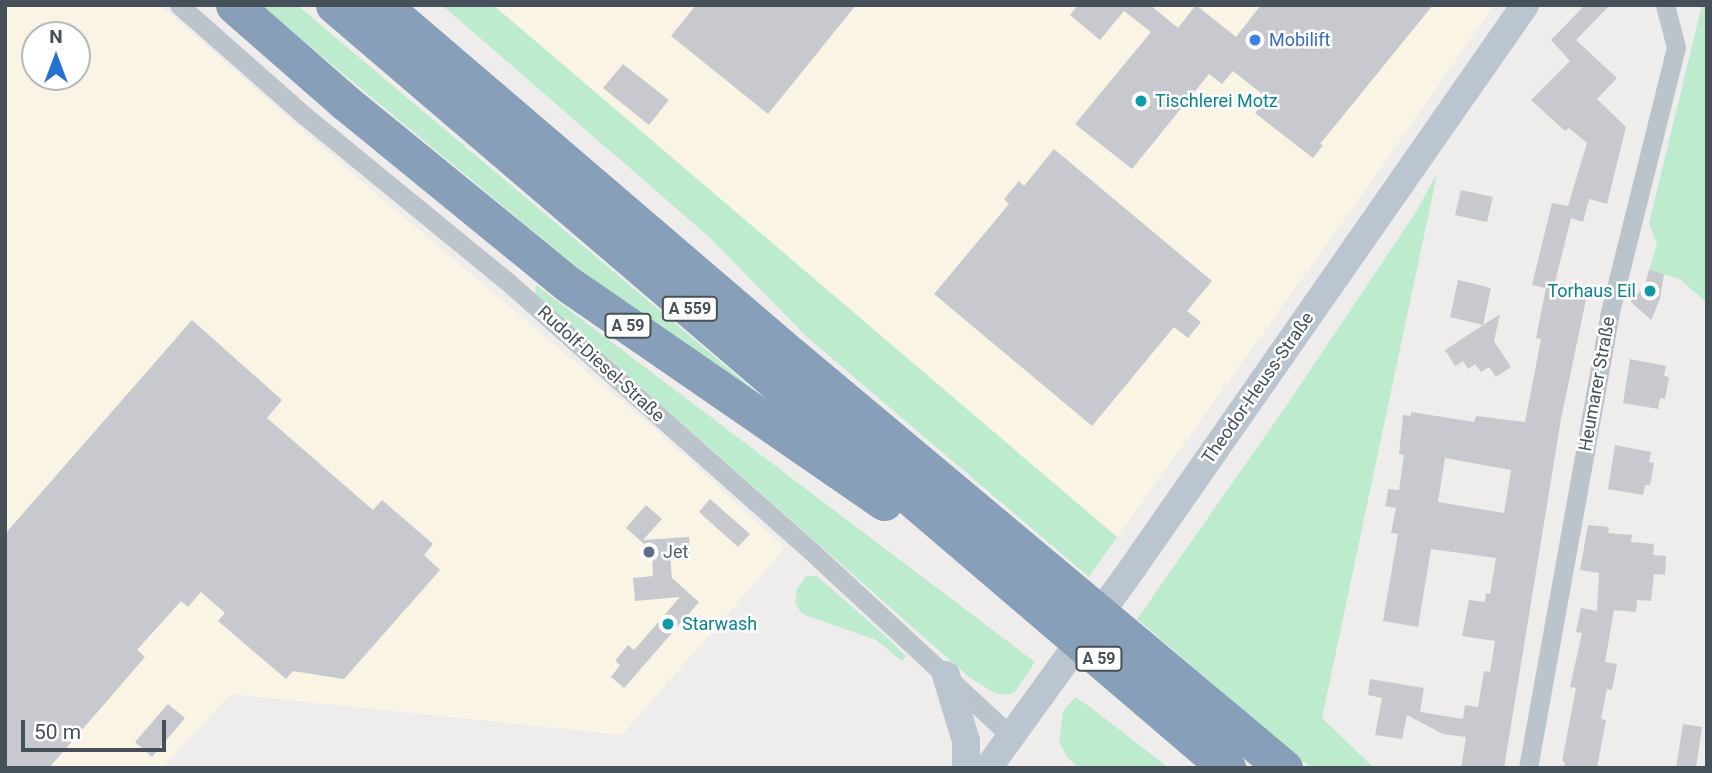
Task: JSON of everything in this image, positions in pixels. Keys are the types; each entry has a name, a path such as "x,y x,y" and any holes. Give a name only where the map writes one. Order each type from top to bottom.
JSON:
{"highway":[{"name":"A 59","path":"234,5 346,103 568,284 1046,613 1227,768"},
{"name":"A 559","path":"334,5 1046,613"},
{"name":"A 59","path":"382,5 792,356 1284,768"}],"main road":[{"name":"Theodor-Heuss-Straße","path":"988,768 1046,692 1525,5"},
{"path":"946,675 966,741 966,768"}],"street":[{"name":"Rudolf-Diesel-Straße","path":"179,5 306,116 508,282 1012,736"},
{"name":"Heumarer Straße","path":"1528,768 1609,316 1676,47 1665,5"}],"shaded area":[{"path":"5,5 160,5 369,188 659,433 785,548 622,735 231,694 162,768 5,768"},
{"path":"493,5 1494,5 1117,537"}],"green space":[{"path":"260,5 297,5 754,390 656,327 572,263"},
{"path":"442,5 493,5 1117,537 1089,577 808,338 708,236"},
{"path":"1702,5 1707,5 1707,303 1680,279 1649,270 1657,244 1649,223"},
{"path":"1437,174 1322,718 1374,768 1311,768 1137,619 1291,399 1414,215"},
{"path":"536,285 1035,662 1016,691 996,694 969,677 535,294"},
{"path":"806,576 817,576 883,634 906,656 902,661 876,640 802,614 795,603 797,589"},
{"path":"1075,697 1169,768 1079,768 1068,758 1059,742 1063,712"}],"building":[{"path":"696,5 856,5 768,114 671,36"},
{"path":"1078,5 1150,5 1178,28 1196,5 1236,37 1261,5 1433,5 1320,144 1323,145 1313,158 1255,113 1267,98 1233,71 1222,84 1209,74 1132,169 1075,124 1151,32 1124,11 1100,40 1070,15"},
{"path":"1585,5 1610,5 1576,40 1617,78 1597,99 1626,127 1607,204 1589,199 1583,222 1571,218 1555,282 1588,290 1561,419 1504,768 1461,768 1466,737 1443,734 1407,715 1402,739 1375,735 1382,698 1368,695 1370,679 1424,688 1420,712 1463,719 1465,705 1478,707 1484,671 1490,672 1495,641 1462,636 1469,600 1485,602 1486,593 1490,594 1496,558 1431,549 1418,627 1383,621 1398,534 1391,533 1396,508 1385,506 1388,489 1399,490 1404,455 1399,454 1403,415 1411,416 1411,412 1474,422 1476,416 1525,422 1541,339 1536,338 1546,288 1532,285 1552,203 1568,206 1587,143 1569,128 1565,131 1531,100 1570,61 1551,40","holes":["1445,458 1511,470 1504,513 1438,502"]},
{"path":"623,64 669,100 649,125 603,88"},
{"path":"1054,149 1212,281 1187,311 1201,322 1188,338 1174,327 1092,426 934,294 1009,204 1004,199 1019,181 1024,186"},
{"path":"1461,190 1493,197 1487,222 1455,215"},
{"name":"Torhaus Eil","path":"1649,270 1664,274 1660,299 1651,320 1631,302 1645,285"},
{"path":"1458,280 1491,288 1483,325 1450,317"},
{"path":"1500,314 1494,341 1511,367 1496,377 1489,367 1481,372 1475,364 1468,369 1463,361 1455,366 1445,350"},
{"path":"192,320 282,400 267,418 373,510 382,500 433,544 424,555 440,570 344,679 293,671 286,679 218,621 225,613 201,592 188,607 181,601 137,650 145,657 49,768 5,768 5,534"},
{"path":"1630,359 1666,366 1664,376 1669,377 1665,399 1660,398 1658,409 1623,403"},
{"path":"1615,445 1651,452 1649,462 1654,463 1650,485 1645,485 1643,495 1608,489"},
{"path":"710,499 750,534 738,547 699,512"},
{"path":"646,505 662,519 643,540 689,537 690,555 670,556 672,578 699,602 624,688 611,677 620,665 615,661 628,645 634,650 680,597 635,601 633,578 653,576 652,551 626,528"},
{"path":"1588,525 1609,527 1608,533 1632,535 1631,542 1654,544 1653,555 1666,556 1665,575 1654,574 1651,601 1637,600 1636,612 1614,610 1605,662 1617,664 1612,690 1607,689 1601,719 1606,720 1597,768 1564,768 1565,762 1562,761 1576,688 1570,687 1582,633 1576,632 1581,608 1597,611 1599,573 1580,570"},
{"path":"168,704 185,718 152,757 135,742"},
{"path":"1683,724 1702,727 1696,768 1676,768"}],"place":[{"name":"Mobilift","path":"1255,40"},
{"name":"Tischlerei Motz","path":"1141,101"},
{"name":"Torhaus Eil","path":"1650,291"},
{"name":"Jet","path":"649,552"},
{"name":"Starwash","path":"668,624"}]}
